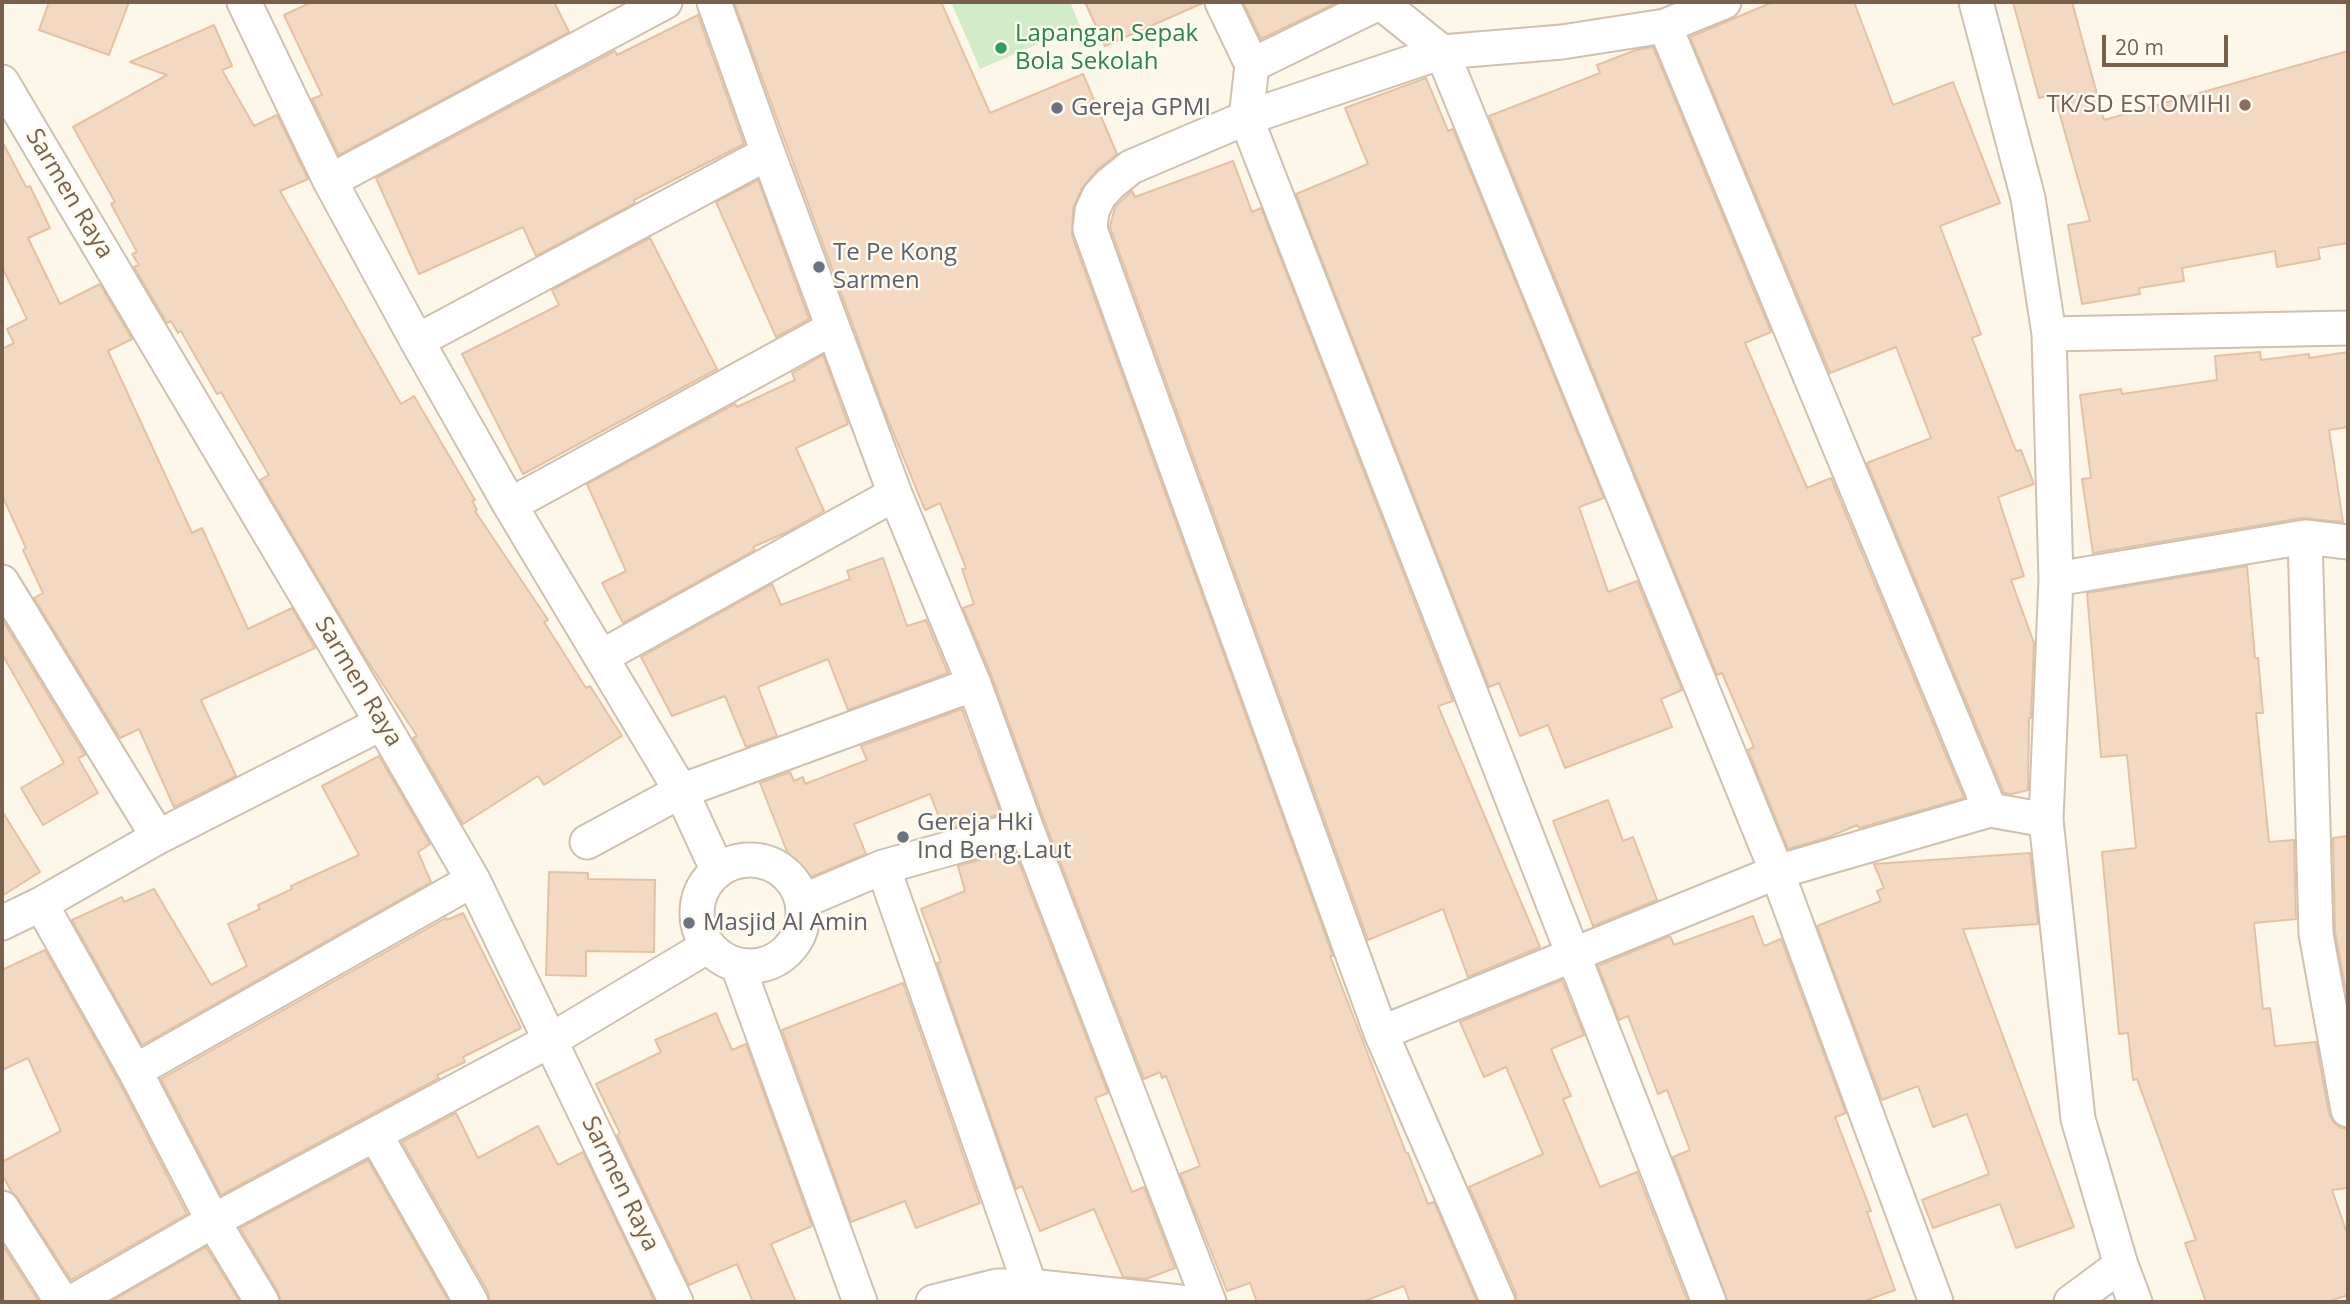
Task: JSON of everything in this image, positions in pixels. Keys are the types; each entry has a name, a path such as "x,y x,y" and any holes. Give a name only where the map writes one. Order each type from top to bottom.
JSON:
{"street":[{"path":"244,2 330,181 417,341 510,505 681,791 718,871"},
{"path":"330,181 665,2"},
{"path":"714,2 895,494 974,684 1026,827 1209,1302"},
{"path":"1222,2 1252,65 1246,118 1709,1302"},
{"path":"1252,65 1381,2 1442,52 1777,872 1936,1302"},
{"path":"1498,1302 1381,1033 1090,229 1092,211 1099,196 1131,167 1246,118 1442,52 1562,42 1665,26 1724,2"},
{"path":"1976,2 2028,198 2049,334 2056,579 2046,820 2078,1119 2121,1265 2135,1302"},
{"path":"1665,26 1990,810"},
{"name":"Sarmen Raya","path":"2,82 473,880 676,1302"},
{"path":"417,341 768,153"},
{"path":"510,505 833,328"},
{"path":"2049,334 2348,328"},
{"path":"601,657 895,494"},
{"path":"2056,579 2305,537 2348,542"},
{"path":"2305,537 2316,933 2348,1110"},
{"path":"2,582 158,837"},
{"path":"587,842 681,791 974,684"},
{"path":"2,922 41,904 158,837 382,723"},
{"path":"1381,1033 1777,872 1990,810 2046,820"},
{"path":"803,901 883,867 1026,827"},
{"path":"751,859 768,862 784,871 796,884 803,901 804,919 799,936 789,951 774,961 757,966 738,965 722,959 708,946 700,933 696,916 698,899 705,883 718,871 733,862 751,859"},
{"path":"883,867 1030,1286"},
{"path":"135,1071 473,880"},
{"path":"41,904 135,1071 214,1221 262,1302"},
{"path":"72,1302 214,1221 551,1040 708,946"},
{"path":"738,965 860,1302"},
{"path":"375,1134 471,1302"},
{"path":"2,1208 62,1302"},
{"path":"2071,1302 2121,1265"},
{"path":"933,1302 999,1294 1030,1286 1180,1302"}],"green space":[{"name":"Lapangan Sepak Bola Sekolah","path":"951,2 1070,2 1080,26 980,69"}],"building":[{"path":"49,2 129,2 109,55 39,30"},
{"path":"312,2 554,2 569,32 339,155 312,99 322,95 284,15"},
{"path":"734,2 941,2 990,113 1083,74 1117,154 1096,171 1082,188 1073,208 1072,236 1333,956 1330,956 1406,1153 1428,1204 1434,1202 1477,1302 1410,1302 1404,1286 1362,1302 1257,1302 1250,1283 1227,1291 1180,1174 1200,1166 1166,1076 1162,1078 1160,1072 1144,1079 992,677 963,608 974,604 962,569 966,568 940,503 925,510 884,410"},
{"path":"1085,2 1203,2 1203,3 1105,46"},
{"path":"1243,2 1338,2 1261,39"},
{"path":"1773,2 1854,2 1893,105 1953,82 2000,203 1940,226 1981,334 1972,338 2016,451 2021,450 2034,484 1998,497 2024,576 2011,580 2034,643 2028,790 2004,793 1867,463 1931,438 1896,347 1830,373 1690,37"},
{"path":"2013,2 2072,2 2104,120 2348,51 2348,243 2318,248 2320,259 2277,267 2275,251 2182,268 2184,281 2139,288 2140,294 2082,304 2068,225 2090,221 2054,94 2039,98"},
{"path":"698,15 744,144 634,200 635,203 536,256 523,227 419,274 376,178 615,51 617,55"},
{"path":"214,25 232,66 222,70 254,126 277,115 308,179 280,191 401,404 414,396 475,500 472,501 477,510 475,511 548,620 544,622 586,688 590,686 622,736 544,785 538,776 463,824 413,738 417,736 363,654 260,480 269,475 221,392 217,394 181,331 178,333 171,321 167,323 134,267 139,265 132,254 137,252 111,204 115,202 73,127 167,75 130,62"},
{"path":"1653,47 1771,332 1745,343 1807,488 1831,478 1964,798 1859,828 1857,825 1829,837 1788,849 1748,750 1754,747 1722,673 1717,675 1489,116 1600,73 1597,65 1636,50"},
{"path":"1426,78 1448,131 1453,129 1604,498 1579,507 1608,592 1637,581 1682,690 1661,699 1672,727 1565,768 1548,725 1520,736 1499,683 1489,687 1296,194 1368,164 1345,108"},
{"path":"2,141 26,187 30,186 50,228 28,238 60,304 100,284 132,339 108,351 192,533 202,528 248,629 292,608 315,648 201,700 236,776 174,807 139,729 120,738 34,598 43,593 2,495 2,349 14,343 7,329 27,319 2,267"},
{"path":"1233,161 1252,212 1261,208 1453,701 1438,706 1540,947 1468,977 1443,909 1368,940 1110,227 1115,207 1132,191 1135,197"},
{"path":"758,180 809,319 776,337 716,202"},
{"path":"650,238 717,369 523,474 462,354 559,305 552,290"},
{"path":"2260,352 2261,360 2309,354 2309,358 2348,352 2348,427 2329,430 2343,522 2302,518 2093,553 2082,479 2091,478 2080,395 2121,389 2122,394 2217,380 2215,356"},
{"path":"823,355 848,424 796,448 824,511 753,547 755,550 623,623 602,583 626,571 587,484 735,404 737,407 795,380 792,373"},
{"path":"883,558 907,626 926,620 948,673 848,710 828,659 758,687 777,736 746,747 725,696 672,716 641,657 772,584 781,605 850,579 847,571"},
{"path":"2247,566 2263,713 2256,713 2269,842 2294,840 2296,919 2254,923 2263,1009 2270,1008 2275,1046 2316,1042 2329,1114 2334,1123 2348,1129 2348,1188 2332,1190 2348,1236 2348,1295 2327,1302 2206,1302 2185,1243 2196,1240 2137,1079 2133,1080 2128,1033 2119,1034 2102,852 2136,848 2127,755 2101,757 2087,593"},
{"path":"2,619 85,755 78,758 98,793 43,825 21,788 64,763 2,654"},
{"path":"962,709 1001,814 944,830 930,794 854,824 866,854 799,882 760,783 790,772 794,781 803,777 805,784 867,760 861,746"},
{"path":"379,756 430,844 418,852 431,882 142,1045 72,920 122,897 124,902 154,889 211,985 247,966 228,924 260,909 258,905 292,889 291,886 359,855 322,786"},
{"path":"1608,800 1623,841 1633,837 1657,900 1593,926 1553,821"},
{"path":"2,811 40,872 2,896"},
{"path":"2348,836 2348,1003 2335,932 2333,838"},
{"path":"1014,850 1108,1093 1095,1098 1132,1192 1144,1187 1175,1268 1146,1279 1123,1277 1094,1209 1040,1231 1022,1186 1016,1189 937,963 941,962 921,909 965,891 958,866"},
{"path":"2030,853 2038,924 1963,929 2074,1227 2016,1248 2000,1204 1933,1228 1922,1200 1989,1174 1967,1114 1933,1127 1918,1086 1882,1100 1817,926 1881,901 1877,891 1884,888 1874,864"},
{"path":"549,872 588,873 588,879 655,880 654,952 586,951 586,976 546,975"},
{"path":"463,913 521,1028 463,1057 465,1062 437,1075 439,1078 221,1195 161,1079 446,918 447,920"},
{"path":"1753,916 1764,946 1781,939 1846,1113 1835,1117 1871,1211 1867,1212 1895,1290 1862,1302 1728,1302 1673,1157 1690,1150 1667,1090 1658,1094 1628,1016 1619,1020 1598,966 1670,936 1674,945"},
{"path":"45,950 118,1080 187,1214 71,1280 2,1174 2,1162 61,1131 28,1058 2,1070 2,970"},
{"path":"1562,980 1584,1035 1551,1049 1571,1096 1563,1099 1600,1187 1637,1172 1688,1302 1517,1302 1516,1294 1469,1187 1543,1154 1506,1067 1484,1077 1460,1022"},
{"path":"903,983 980,1203 916,1228 905,1201 851,1222 782,1030"},
{"path":"716,1013 732,1050 746,1044 812,1226 771,1244 796,1302 753,1302 737,1264 689,1285 617,1135 620,1133 596,1084 661,1052 655,1040"},
{"path":"456,1113 478,1158 538,1126 558,1165 583,1152 654,1300 490,1302 488,1292 402,1142"},
{"path":"368,1160 449,1302 281,1302 278,1292 240,1228"},
{"path":"2,1244 39,1302 2,1302"},
{"path":"206,1247 240,1302 110,1302"}],"place":[{"name":"Lapangan Sepak Bola Sekolah","path":"1001,48"},
{"name":"TK/SD ESTOMIHI","path":"2245,105"},
{"name":"Gereja GPMI","path":"1057,108"},
{"name":"Te Pe Kong Sarmen","path":"819,267"},
{"name":"Gereja Hki Ind Beng.Laut","path":"903,837"},
{"name":"Masjid Al Amin","path":"689,923"}]}
